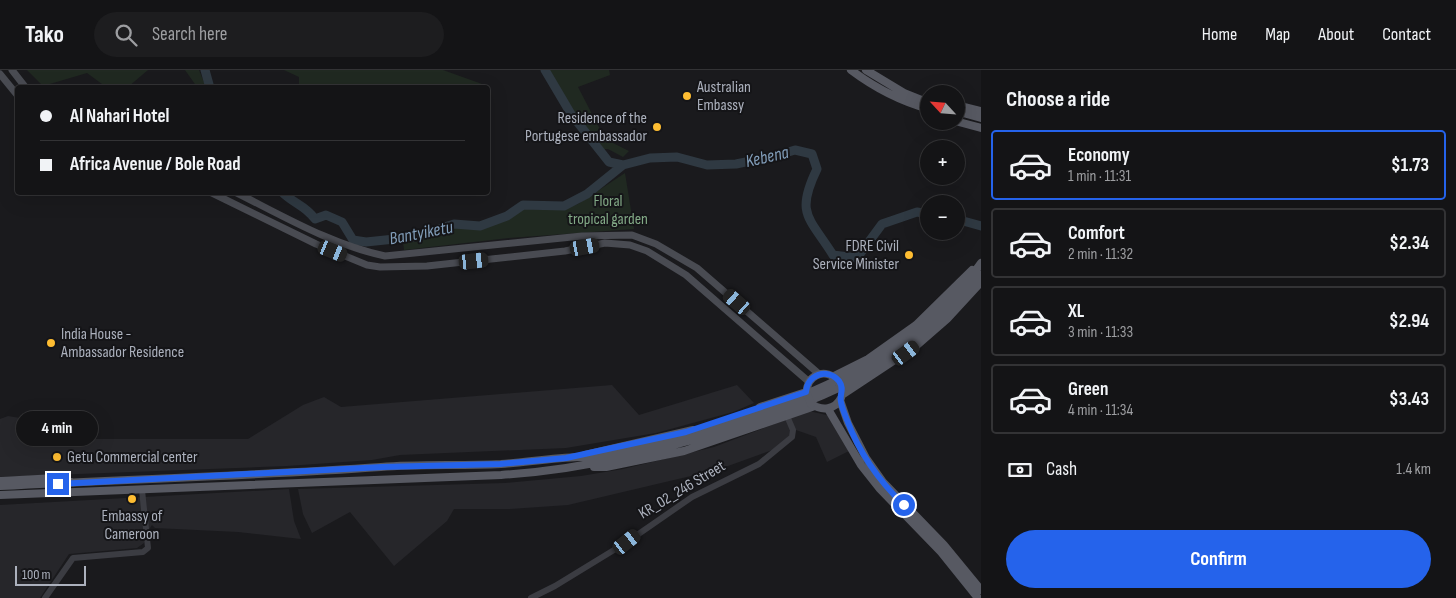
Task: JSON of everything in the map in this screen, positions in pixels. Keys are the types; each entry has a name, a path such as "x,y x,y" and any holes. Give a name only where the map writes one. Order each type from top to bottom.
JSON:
{"main road":[{"path":"12,70 24,85"},
{"path":"851,70 881,90 920,107"},
{"path":"866,70 920,102"},
{"path":"0,74 15,92"},
{"path":"915,98 920,98"},
{"path":"965,107 981,111"},
{"path":"965,114 981,118"},
{"path":"965,119 981,123"},
{"path":"965,124 981,128"},
{"path":"216,195 316,244 367,265 380,267 428,266 548,253 606,243 630,245 647,251 686,275 808,382"},
{"path":"241,195 323,235 364,252 384,256 582,236 632,235 656,244 697,268 820,374 836,378 868,359 916,326 981,262"},
{"path":"0,494 382,467 500,464 578,457 603,457 681,439 790,402 868,366 918,330 964,286 981,262"},
{"path":"0,486 142,490 425,477 501,476 546,473 585,467 664,449 727,431 809,402 874,368 916,338 941,317 981,275"},
{"path":"830,412 843,399 916,346 947,319 981,282"},
{"path":"820,374 808,382 806,393 812,408 830,412 861,465 880,489 941,552 978,598"},
{"path":"836,378 866,458 882,482 944,545 981,590"},
{"path":"578,457 686,432 806,393"},
{"path":"585,467 606,467 684,451 811,406"},
{"path":"0,481 56,478 76,488"},
{"path":"0,500 60,497 76,488"}],"street":[{"name":"KR_02_246 Street","path":"531,598 627,542 692,497 759,464 791,438 793,432 787,416"},
{"path":"44,598 73,558 146,551 149,545 142,490"}],"shaded area":[{"path":"612,385 639,415 737,385 754,403 733,412 656,433 566,448 400,455 372,460 287,466 0,477 0,419 8,416 56,424 74,439 248,439 303,405 324,397 341,407"},
{"path":"809,411 831,416 849,451 827,462 816,437 796,430 775,449 728,466 712,467 695,475 568,505 510,509 454,509 447,521 394,566 350,512 312,533 303,514 298,489 505,483 581,476 623,469 714,447"},
{"path":"289,489 294,521 301,539 238,532 155,528 152,525 144,537 144,543 137,548 69,554 40,598 0,598 0,505"}],"green space":[{"path":"27,70 148,70 130,85 103,85 87,73 42,85"},
{"path":"185,70 199,70 205,85 196,85"},
{"path":"284,70 443,70 483,85 299,85 299,77"},
{"path":"549,70 609,70 610,75 578,87 605,139 629,151 623,157 608,149 601,149 580,121"},
{"name":"Floral tropical garden","path":"625,173 634,229 509,238 404,250 403,241 454,227 481,229 524,208 564,209 578,204"}],"waterway":[{"name":"Bantyiketu","path":"205,70 209,85"},
{"name":"Kebena","path":"545,70 571,114 609,162 623,165 650,158 677,157 707,165 736,164 795,150 812,154 817,169 810,184 806,206 812,223 833,255 857,258 882,224 920,212"},
{"name":"Bantyiketu","path":"286,195 315,219 326,215 342,222 353,240 366,242 414,237 454,224 480,226 507,216 523,205 564,206 587,194 623,165"},
{"name":"Kebena","path":"965,222 981,226"}],"place":[{"name":"Australian Embassy","path":"687,96"},
{"name":"Residence of the Portugese embassador","path":"657,127"},
{"name":"FDRE Civil Service Minister","path":"909,255"},
{"name":"India House - Ambassador Residence","path":"51,343"},
{"name":"Getu Commercial center","path":"57,457"},
{"name":"Embassy of Cameroon","path":"132,499"}],"route":[{"path":"58,484 327,472 382,467 500,464 578,457 596,451 686,432 721,421 800,392 806,392 808,382 812,377 823,374 834,376 840,382 842,395 840,400 848,424 866,458 882,482 904,505"}]}
